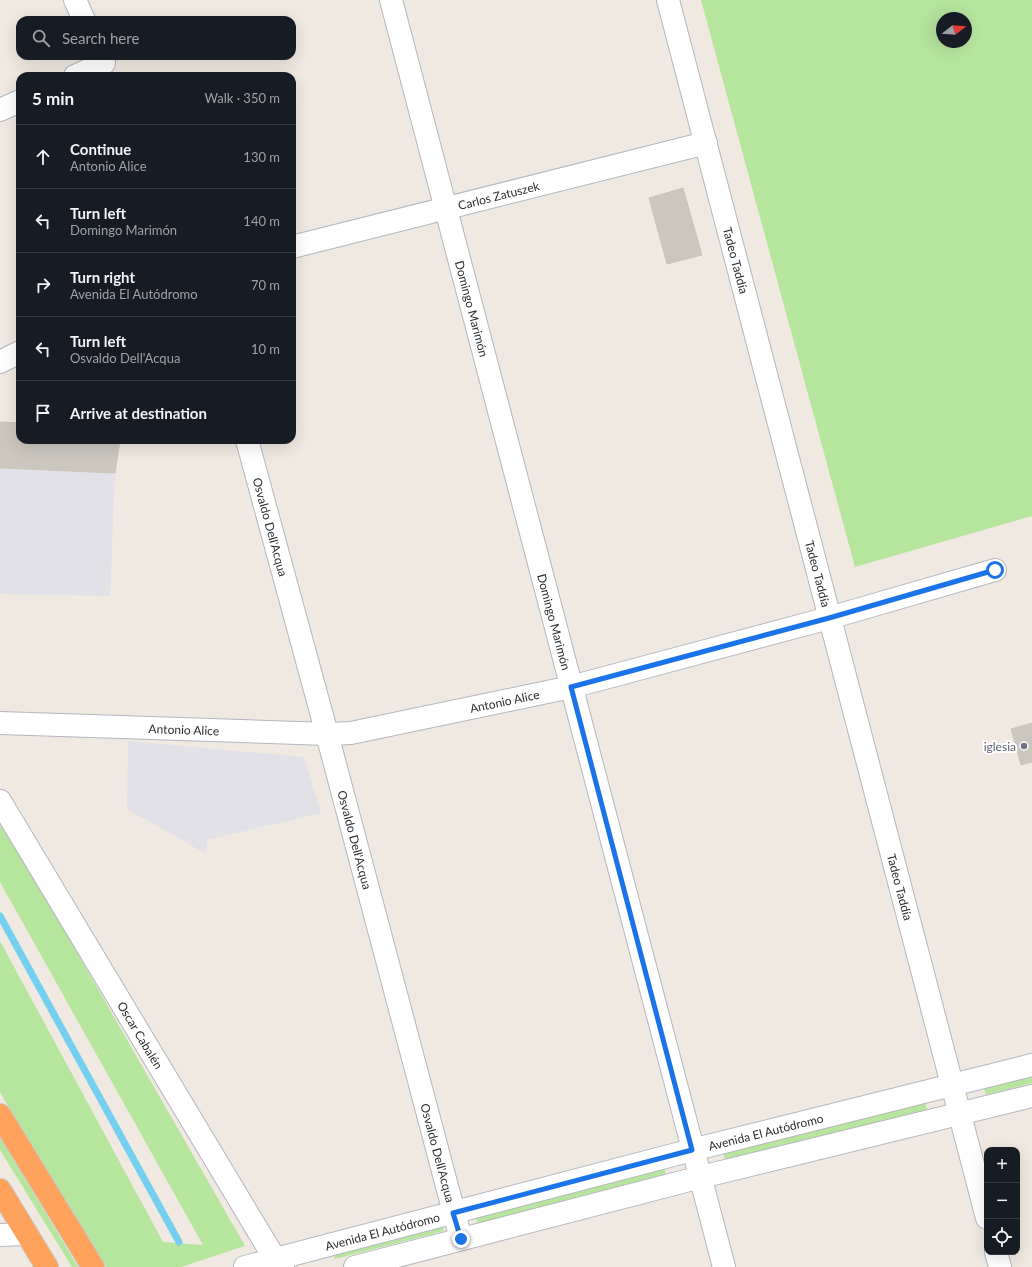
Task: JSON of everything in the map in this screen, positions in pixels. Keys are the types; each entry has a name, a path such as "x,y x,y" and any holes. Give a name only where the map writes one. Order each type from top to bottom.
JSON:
{"highway":[{"path":"0,1115 93,1267"},
{"path":"0,1190 47,1267"}],"street":[{"path":"75,0 82,16"},
{"name":"Domingo Marimón","path":"391,0 692,1150 701,1177 724,1267"},
{"name":"Tadeo Taddía","path":"668,0 951,1086 984,1207"},
{"path":"86,72 105,65"},
{"path":"0,110 16,103"},
{"name":"Carlos Zatuszek","path":"296,246 706,143"},
{"path":"0,362 16,354"},
{"name":"Osvaldo Dell'Acqua","path":"248,444 327,734 461,1239"},
{"name":"Antonio Alice","path":"0,723 327,734 351,733 571,687 829,618 995,570"},
{"name":"Oscar Cabalén","path":"0,801 279,1263"},
{"name":"Avenida El Autódromo","path":"245,1267 279,1263 453,1213 692,1150 1032,1065"},
{"path":"355,1267 701,1177 960,1115 1032,1096"},
{"path":"0,1236 27,1234"},
{"path":"997,1255 1000,1267"}],"shaded area":[{"path":"0,468 115,473 110,596 0,594"},
{"path":"128,741 304,757 321,813 207,840 206,854 127,809"}],"green space":[{"path":"701,0 1032,0 1032,516 855,567"},
{"path":"0,825 35,879 245,1246 181,1267 106,1267 94,1255 0,1092 0,941 163,1242 203,1245 0,882"},
{"path":"1032,1073 1032,1083 986,1095 983,1086"},
{"path":"925,1101 927,1110 725,1160 723,1151"},
{"path":"0,1137 78,1267 72,1267 0,1150"},
{"path":"664,1166 666,1175 478,1224 475,1216"},
{"path":"442,1222 444,1231 335,1259 333,1251"}],"building":[{"path":"683,188 702,255 667,264 649,198"},
{"path":"0,422 16,423 16,444 119,444 115,473 0,468"},
{"name":"iglesia","path":"1032,723 1032,762 1021,765 1011,729"}],"waterway":[{"path":"0,916 179,1242"}],"place":[{"name":"iglesia","path":"1024,746"}],"route":[{"path":"461,1239 453,1213 692,1150 571,687 829,618 995,570"}]}
